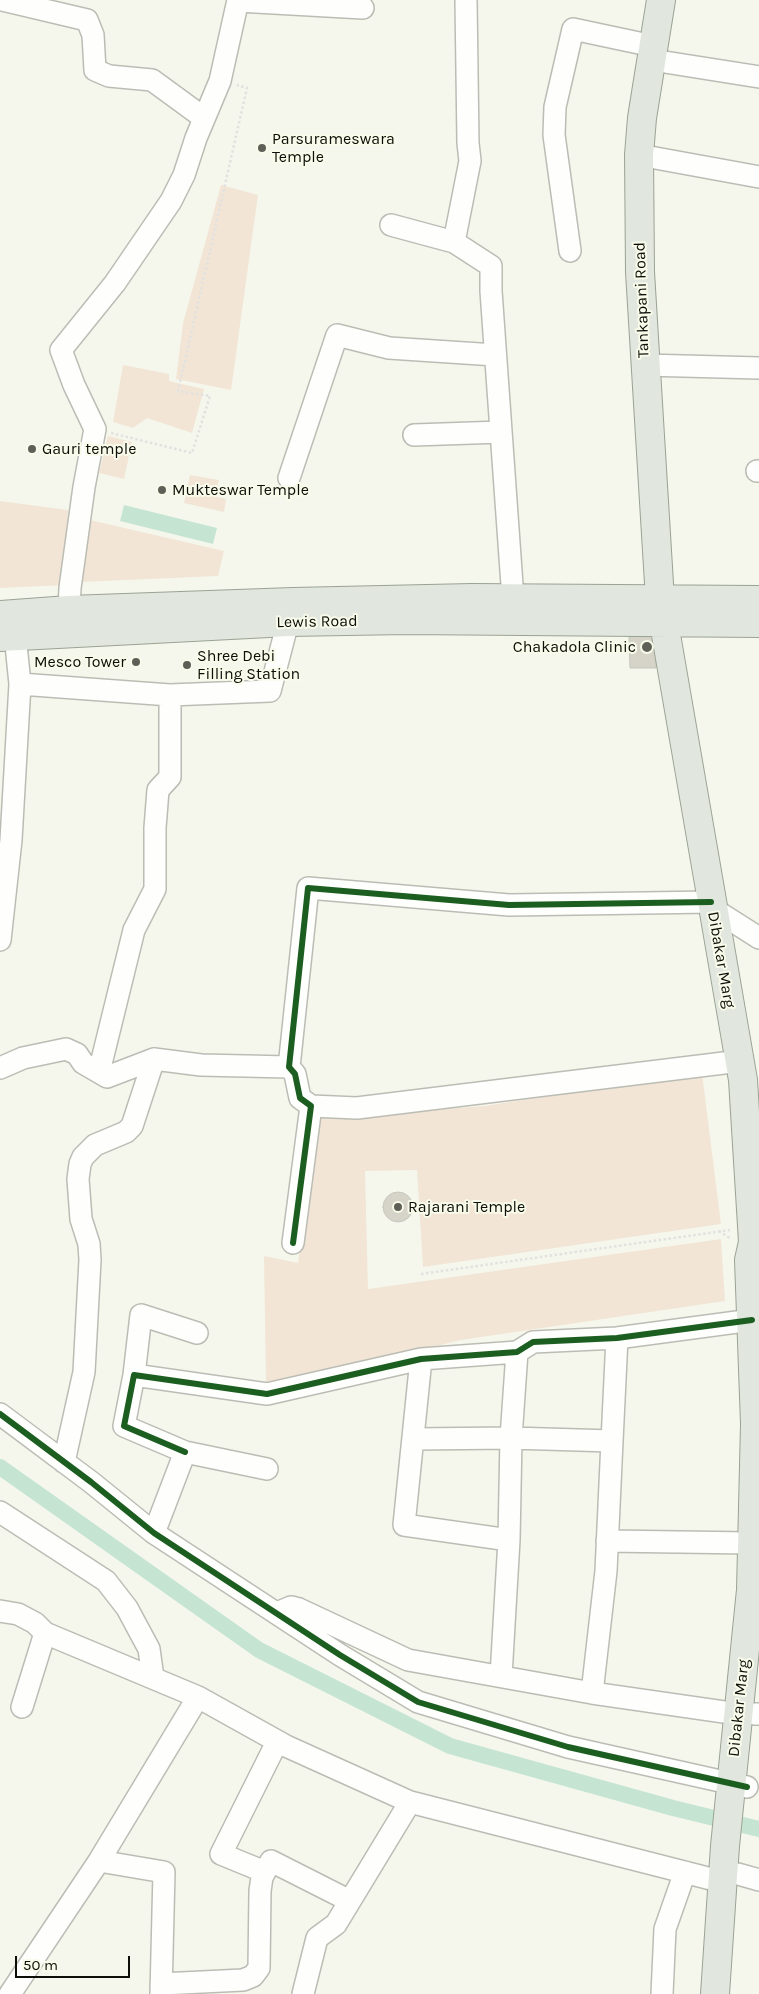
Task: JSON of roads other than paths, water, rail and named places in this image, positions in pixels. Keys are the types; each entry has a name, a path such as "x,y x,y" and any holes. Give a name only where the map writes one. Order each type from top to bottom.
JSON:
{"main road":[{"name":"Tankapani Road","path":"661,0 642,118 639,155 640,272 662,611"},
{"name":"Lewis Road","path":"5,629 69,610 294,602 513,599 632,611"},
{"path":"632,611 662,611 759,600"},
{"name":"Lewis Road","path":"5,629 632,611"},
{"path":"662,611 759,623"},
{"name":"Dibakar Marg","path":"662,611 711,905 743,1080 751,1235 749,1260 755,1424 751,1543 750,1714"},
{"name":"Dibakar Marg","path":"728,1994 740,1878 733,1845 738,1794 750,1714 759,1674"},
{"name":"Dibakar Marg","path":"715,1994 740,1878"}],"street":[{"path":"2,0 87,20 93,35 95,70 109,76 152,80 204,118"},
{"path":"69,610 70,588 84,487 95,429 60,350 115,283 172,201 184,175 220,80 238,0 363,8"},
{"path":"454,242 470,161 468,143 466,0"},
{"path":"570,251 554,136 555,107 573,29 653,53 759,77"},
{"path":"639,155 759,177"},
{"path":"391,225 454,242 492,266 495,355 513,599"},
{"path":"289,478 337,335 389,348 495,355"},
{"path":"645,365 759,368"},
{"path":"414,435 501,432"},
{"path":"20,684 170,695 270,691 288,622"},
{"path":"0,940 12,840 20,684 5,629"},
{"path":"99,1072 134,930 155,888 155,828 158,790 170,777 170,695"},
{"path":"740,1061 357,1108 312,1106 300,1098 295,1074 289,1066 308,888 509,905 711,905 759,938"},
{"path":"0,1068 23,1058 66,1049 77,1054 83,1063 106,1077 154,1059 201,1065 289,1066"},
{"path":"64,1462 84,1372 90,1260 89,1244 81,1219 78,1179 80,1164 83,1157 95,1145 126,1132 132,1126 154,1059"},
{"path":"293,1243 312,1106"},
{"path":"197,1333 141,1315 134,1375 124,1426 185,1452 267,1469"},
{"path":"134,1375 267,1394 421,1359 517,1352 533,1342 617,1338 752,1320"},
{"path":"592,1693 607,1541 617,1338"},
{"path":"501,1676 509,1540 511,1438 517,1352"},
{"path":"421,1359 404,1525 509,1540"},
{"path":"0,1414 154,1534 418,1702 568,1747 738,1794"},
{"path":"413,1438 612,1441"},
{"path":"154,1534 185,1452"},
{"path":"0,1512 106,1581 128,1608 149,1649 153,1678"},
{"path":"607,1541 751,1543"},
{"path":"276,1613 285,1608 294,1607 408,1660 592,1693 750,1714"},
{"path":"0,1611 18,1614 36,1623 45,1632 198,1698 277,1742 410,1802 685,1872 740,1878"},
{"path":"22,1707 45,1632"},
{"path":"10,1994 99,1861 198,1698"},
{"path":"265,1872 222,1854 277,1742"},
{"path":"303,1994 317,1938 336,1924 410,1802"},
{"path":"99,1861 164,1872 161,1989 243,1980 252,1976 260,1968 260,1891 265,1872 271,1861 350,1901"},
{"path":"662,1994 665,1929 685,1872"}],"waterway":[{"path":"0,1467 259,1650 450,1746 673,1808 759,1829"}],"place":[{"name":"Parsurameswara Temple","path":"262,148"},
{"name":"Gauri temple","path":"32,449"},
{"name":"Mukteswar Temple","path":"162,490"},
{"name":"Chakadola Clinic","path":"647,647"},
{"name":"Mesco Tower","path":"136,662"},
{"name":"Shree Debi Filling Station","path":"187,665"},
{"name":"Rajarani Temple","path":"398,1207"}]}
